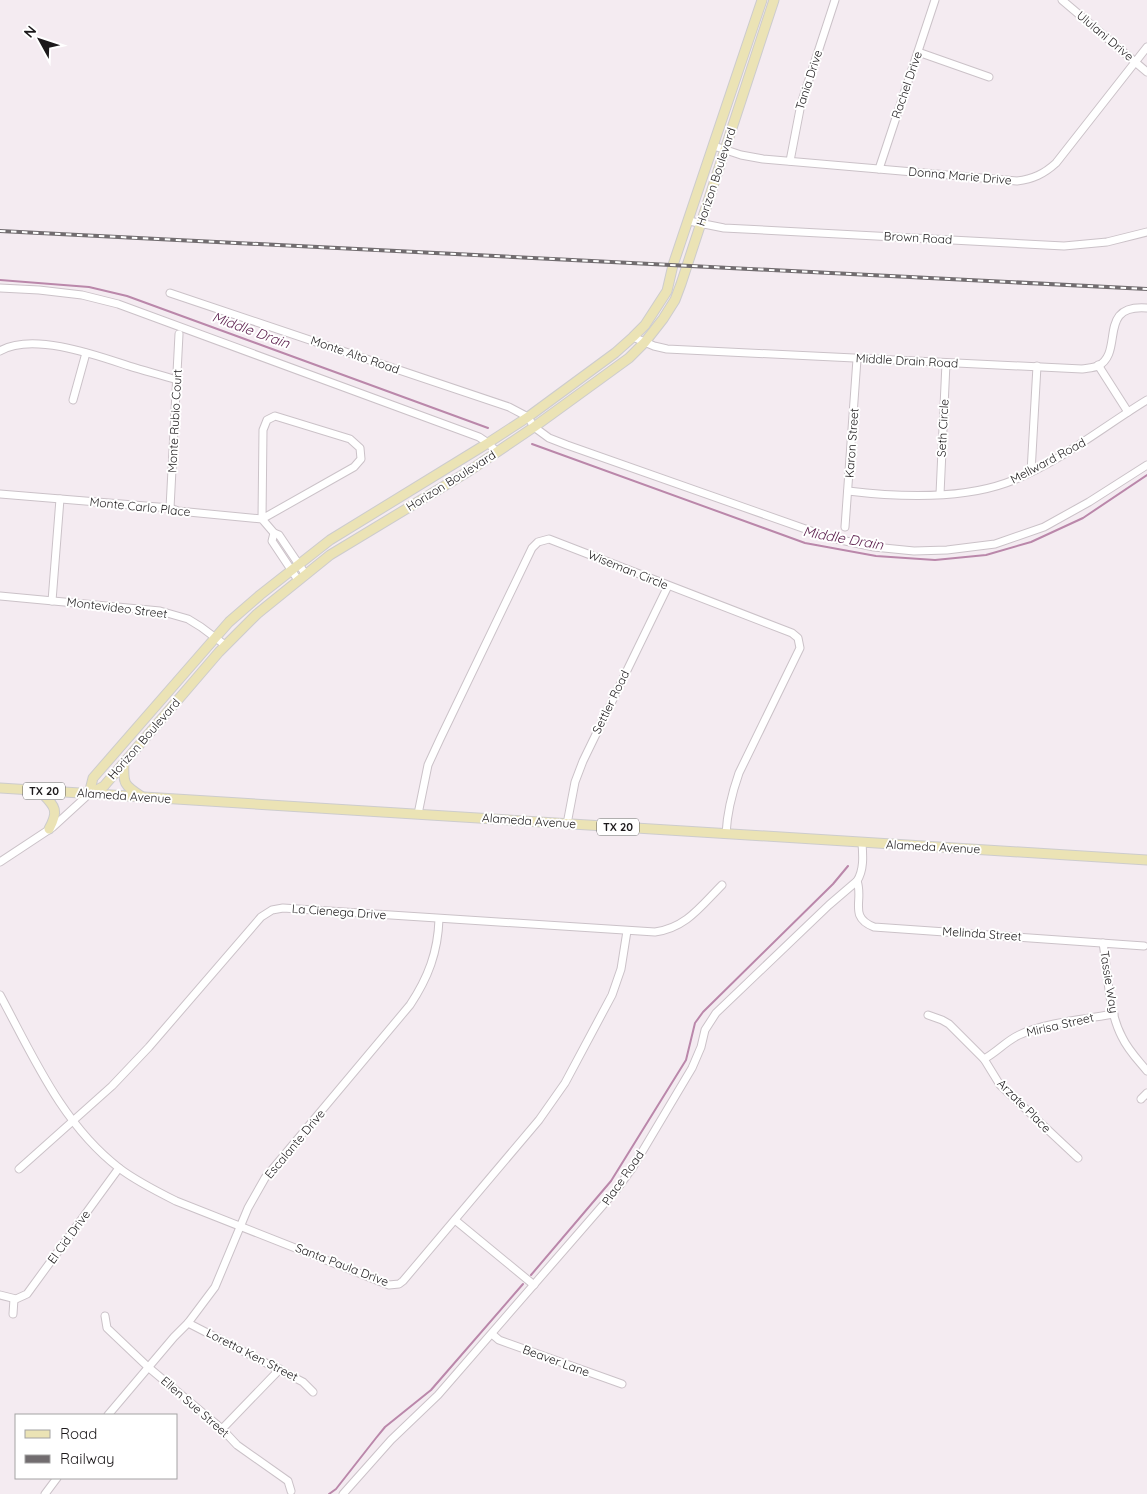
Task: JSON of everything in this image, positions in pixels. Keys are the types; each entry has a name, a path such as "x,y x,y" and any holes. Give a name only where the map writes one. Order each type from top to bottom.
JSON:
{"main road":[{"name":"Horizon Boulevard","path":"89,794 93,778 229,622 290,570 330,540 528,417 615,353 645,325 667,291 673,265 762,0"},
{"name":"Horizon Boulevard","path":"89,794 104,786 226,645 257,614 302,577 330,555 534,427 629,358 645,342 663,319 674,300 774,0"},
{"path":"124,763 123,779 125,784 144,797"},
{"name":"Alameda Avenue","path":"0,788 1147,860"},
{"path":"40,791 55,810 56,817 49,829"}],"street":[{"name":"Tania Drive","path":"790,161 801,104 835,0"},
{"name":"Rachel Drive","path":"879,169 935,0"},
{"name":"Ululani Drive","path":"1062,0 1147,72"},
{"name":"Donna Marie Drive","path":"714,146 748,156 790,161 1017,181 1035,177 1046,172 1056,163 1147,47"},
{"path":"918,52 989,76"},
{"name":"Brown Road","path":"689,221 724,228 1064,246 1107,242 1147,232"},
{"path":"0,288 82,295 118,304 479,437 496,452"},
{"name":"Monte Alto Road","path":"170,293 509,407 528,417"},
{"path":"1128,412 1098,366 1109,352 1116,322 1121,314 1135,307 1147,308"},
{"name":"Monte Rubio Court","path":"170,508 179,334"},
{"name":"Middle Drain Road","path":"633,337 667,349 1082,369 1098,366"},
{"path":"0,351 13,346 27,344 66,348 177,380"},
{"path":"73,400 86,353"},
{"name":"Karon Street","path":"845,527 857,359"},
{"name":"Seth Circle","path":"940,494 946,363"},
{"path":"1031,472 1037,366"},
{"name":"Mellward Road","path":"848,491 911,496 972,492 990,488 1031,472 1090,438 1147,400"},
{"path":"262,519 354,467 361,459 360,448 350,439 275,416 266,420 263,430 262,519 274,533 279,535 298,564 302,577"},
{"path":"528,417 534,427 549,438 831,538 874,547 914,551 947,550 995,544 1044,527 1089,502 1147,465"},
{"name":"Monte Carlo Place","path":"0,494 170,508 178,511 262,519"},
{"path":"52,600 60,499"},
{"path":"274,533 272,541 290,570 302,577"},
{"name":"Wiseman Circle","path":"418,814 428,765 535,544 544,540 556,541 796,635 800,648 739,773 728,808 726,834"},
{"name":"Settler Road","path":"567,824 575,782 583,761 668,586"},
{"name":"Montevideo Street","path":"0,596 160,611 188,619 226,645"},
{"path":"0,862 49,829 89,794"},
{"path":"856,881 861,874 862,843"},
{"name":"Melinda Street","path":"856,881 860,889 858,911 863,921 874,927 1144,946"},
{"name":"Place Road","path":"343,1494 391,1440 438,1395 605,1204 633,1167 692,1068 701,1047 705,1030 716,1013 856,881"},
{"name":"La Cienega Drive","path":"19,1169 112,1086 149,1047 266,913 283,908 655,932 674,928 687,920 722,885"},
{"name":"Escalante Drive","path":"109,1414 174,1336 188,1323 215,1288 248,1208 265,1178 410,1005 421,988 434,960 440,919"},
{"name":"Santa Paula Drive","path":"0,995 49,1085 73,1121 88,1139 119,1168 176,1201 389,1285 394,1285 403,1281 539,1120 577,1063 616,985 624,956 626,931"},
{"name":"Tassie Way","path":"1103,943 1114,1014 1122,1038 1147,1072"},
{"name":"Mirisa Street","path":"984,1059 1004,1044 1037,1028 1114,1014"},
{"name":"Arzate Place","path":"928,1015 949,1024 984,1059 1000,1085 1078,1158"},
{"path":"1141,1098 1147,1093"},
{"name":"El Cid Drive","path":"14,1299 27,1294 119,1168"},
{"path":"456,1220 534,1285"},
{"path":"0,1295 14,1299 13,1314"},
{"name":"Ellen Sue Street","path":"105,1316 107,1328 148,1367 222,1429 238,1445 288,1481 291,1491"},
{"name":"Loretta Ken Street","path":"188,1323 280,1369 303,1382 313,1392"},
{"name":"Beaver Lane","path":"492,1334 498,1340 622,1384"},
{"path":"222,1429 280,1369"},
{"path":"45,1494 56,1479"}],"waterway":[{"name":"Middle Drain","path":"0,280 89,287 127,296 488,428"},
{"name":"Middle Drain","path":"532,444 805,543 876,556 935,560 986,555 1031,542 1083,518 1147,475"},
{"path":"531,1275 611,1181 686,1060 695,1023 703,1012 833,884 848,866"},
{"path":"329,1494 336,1489 385,1427 431,1390 523,1284"}],"railway":[{"path":"0,231 1147,289"}]}
